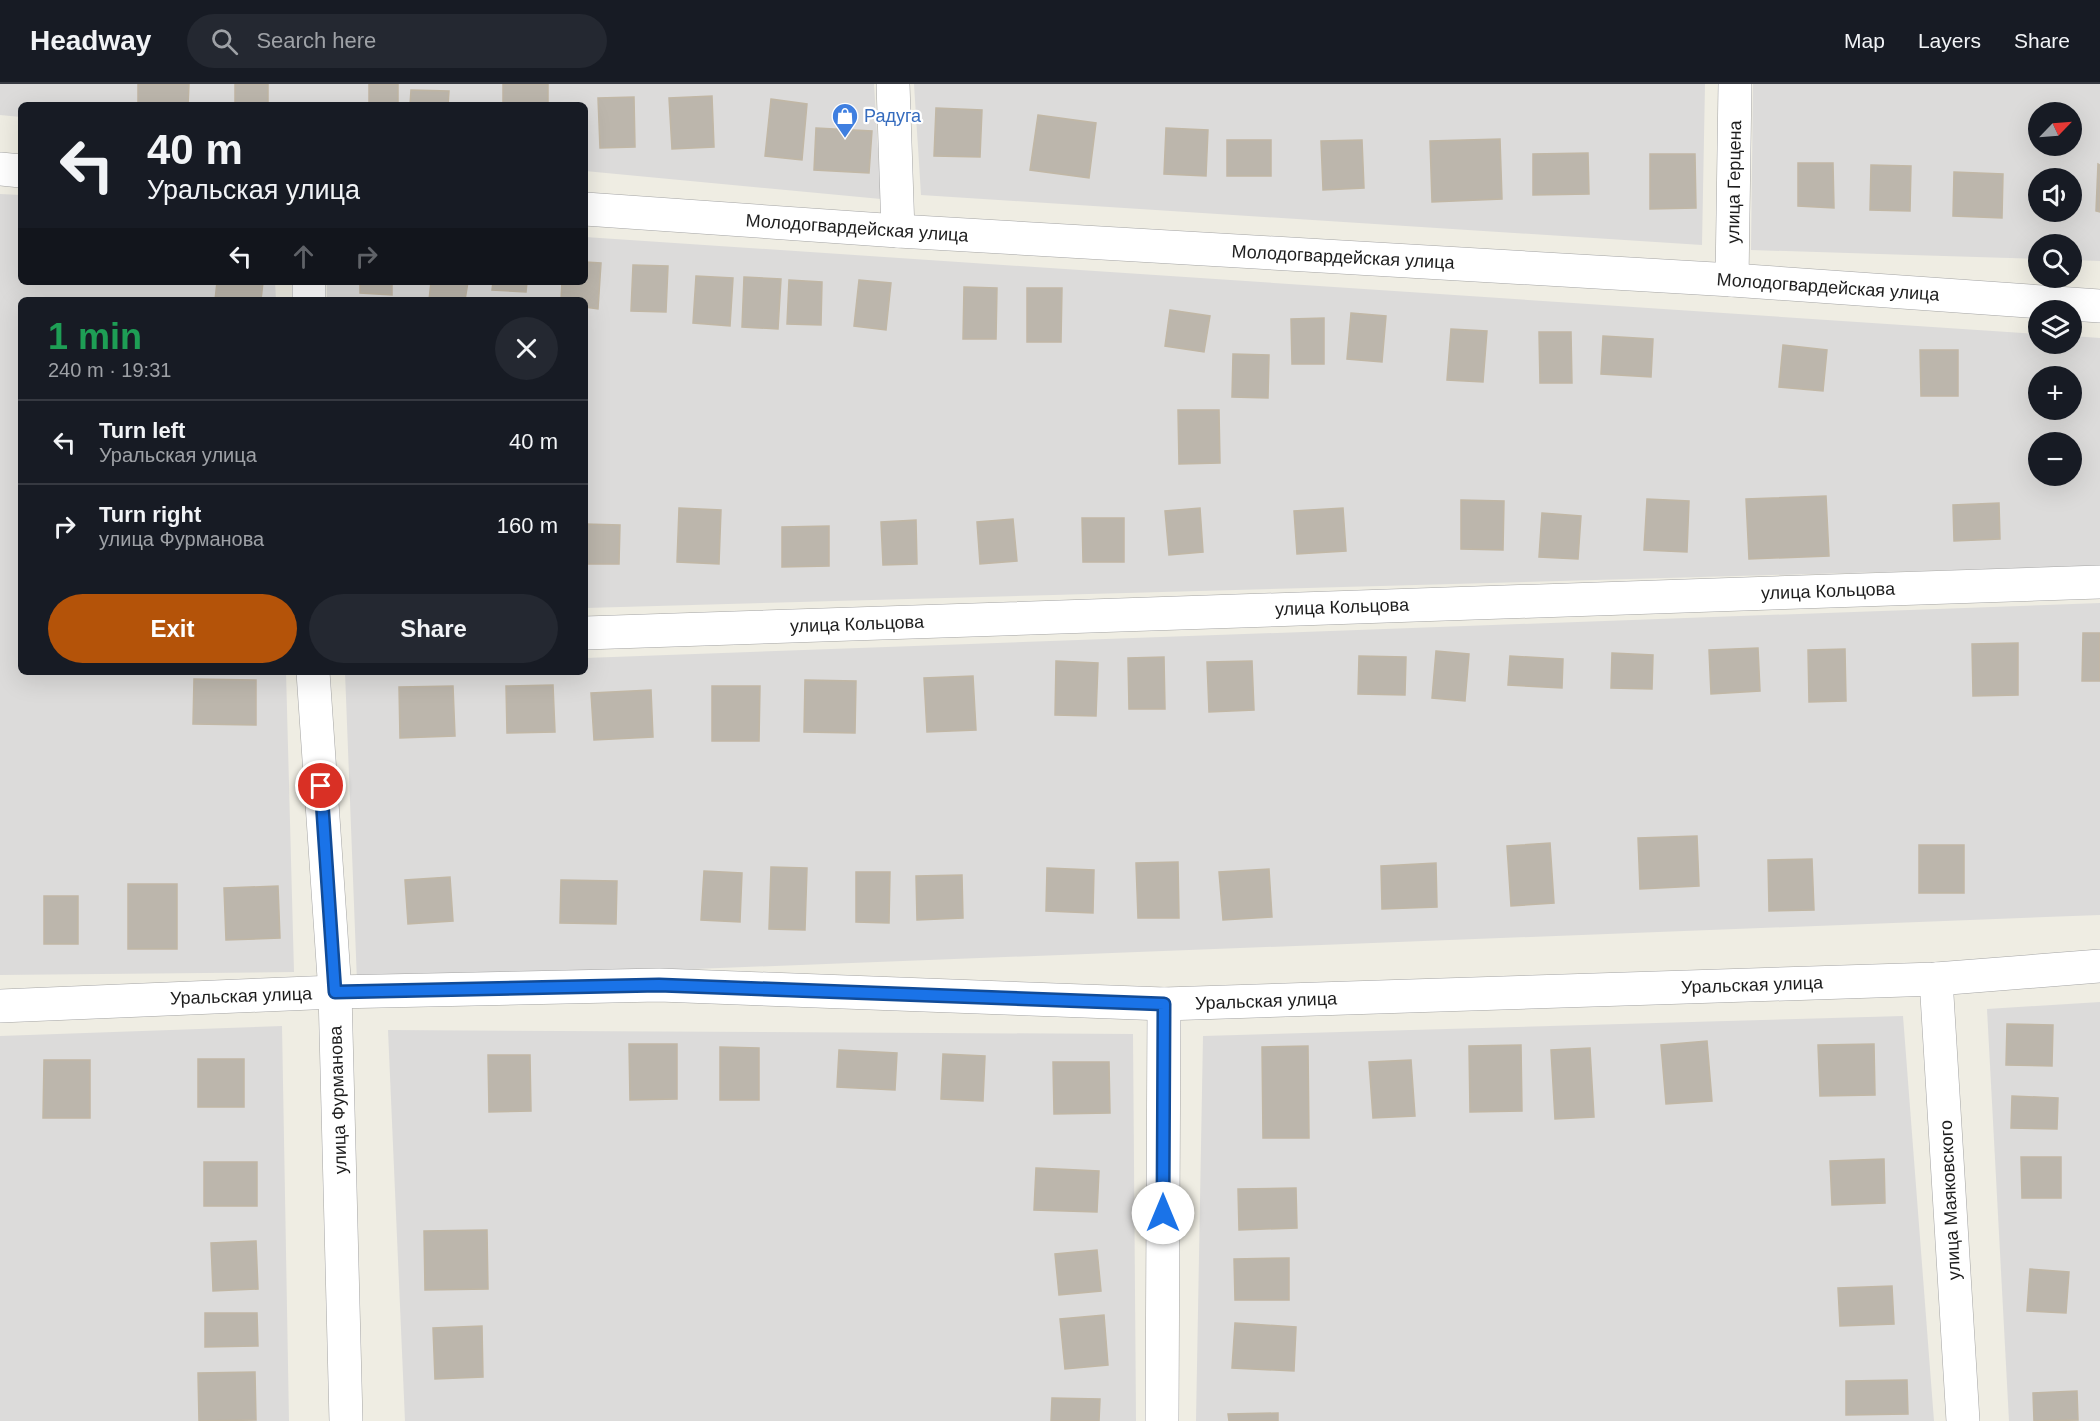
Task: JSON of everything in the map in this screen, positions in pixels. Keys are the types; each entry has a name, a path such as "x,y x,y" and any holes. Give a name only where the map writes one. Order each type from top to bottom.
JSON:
{"street":[{"path":"894,84 898,231"},
{"name":"улица Герцена","path":"1732,280 1735,84"},
{"path":"0,169 18,171"},
{"name":"Молодогвардейская улица","path":"588,209 898,231 1732,280 2100,306"},
{"name":"улица Кольцова","path":"588,633 2100,582"},
{"name":"улица Фурманова","path":"314,675 335,992 346,1421"},
{"name":"Уральская улица","path":"0,1006 335,992 659,985 1164,1004 1936,979 2100,966"},
{"name":"улица Маяковского","path":"1936,979 1963,1421"},
{"path":"1162,1421 1164,1004"}],"shaded area":[{"path":"0,84 874,84 881,199 588,171 588,102 18,102 18,117 0,115"},
{"path":"914,84 1705,84 1702,245 921,195"},
{"path":"1753,84 2100,84 2100,261 2082,260 2082,234 2028,234 2028,259 1751,250"},
{"path":"0,194 18,195 18,285 275,285 276,297 18,297 18,675 286,675 294,972 0,975"},
{"path":"588,237 2028,333 2028,354 2082,354 2082,337 2100,338 2100,566 588,608 588,297 327,297 327,285 588,285"},
{"path":"2100,603 2100,915 357,982 345,675 588,675 588,658"},
{"path":"2100,1002 2100,1421 2009,1421 1987,1009"},
{"path":"1903,1016 1934,1421 1196,1421 1203,1036"},
{"path":"282,1026 289,1421 0,1421 0,1036"},
{"path":"388,1030 1133,1034 1136,1421 405,1421"}],"building":[{"path":"138,84 189,84 188,102 138,102"},
{"path":"235,84 268,84 268,102 235,102"},
{"path":"369,84 398,84 398,102 369,102"},
{"path":"503,84 548,84 548,102 503,102"},
{"path":"411,90 449,91 448,102 410,102"},
{"path":"712,96 714,147 672,149 669,98"},
{"path":"634,97 635,147 600,148 598,98"},
{"path":"771,99 807,104 802,160 765,156"},
{"path":"936,108 982,110 980,157 934,156"},
{"path":"1038,115 1096,123 1089,178 1030,170"},
{"path":"816,128 872,131 869,173 814,170"},
{"path":"1166,128 1208,130 1206,176 1164,174"},
{"path":"1500,139 1502,199 1432,202 1430,141"},
{"path":"1227,140 1271,140 1271,176 1227,176"},
{"path":"1362,140 1364,188 1323,190 1321,141"},
{"path":"1588,153 1589,194 1533,195 1533,154"},
{"path":"1650,154 1695,154 1696,208 1650,209"},
{"path":"1798,163 1833,163 1834,208 1798,206"},
{"path":"2098,164 2100,165 2100,212 2096,211"},
{"path":"1871,165 1911,166 1910,211 1870,210"},
{"path":"1954,172 2003,174 2002,218 1953,216"},
{"path":"588,262 601,263 598,309 588,307 588,297 561,297 562,285 588,285"},
{"path":"633,265 668,266 666,312 631,311"},
{"path":"696,276 733,278 730,326 693,323"},
{"path":"744,277 781,279 778,329 742,327"},
{"path":"789,280 822,282 821,325 787,324"},
{"path":"859,280 891,283 886,330 854,326"},
{"path":"217,285 263,285 261,297 215,297"},
{"path":"360,285 392,285 392,295 360,293"},
{"path":"431,285 468,285 466,297 429,297"},
{"path":"493,285 527,285 526,292 492,290"},
{"path":"964,287 997,288 996,339 963,339"},
{"path":"1027,288 1062,288 1061,342 1027,342"},
{"path":"1170,310 1210,316 1204,352 1165,346"},
{"path":"1351,313 1386,316 1382,362 1347,359"},
{"path":"1324,318 1324,364 1292,364 1291,319"},
{"path":"1451,329 1487,331 1483,382 1447,380"},
{"path":"1539,332 1571,332 1572,383 1540,383"},
{"path":"1603,336 1653,339 1651,377 1601,374"},
{"path":"1783,345 1827,350 1823,391 1779,387"},
{"path":"1920,350 1958,350 1958,396 1921,396"},
{"path":"1233,354 1269,355 1268,398 1232,397"},
{"path":"1178,410 1219,410 1220,463 1179,464"},
{"path":"1826,496 1829,556 1749,559 1746,499"},
{"path":"1647,499 1689,501 1687,552 1644,550"},
{"path":"1461,500 1504,501 1503,550 1461,549"},
{"path":"1999,503 2000,539 1954,541 1953,505"},
{"path":"679,508 721,510 719,564 677,562"},
{"path":"1200,508 1203,552 1169,555 1165,511"},
{"path":"1343,508 1346,551 1297,554 1294,511"},
{"path":"1542,513 1581,516 1578,559 1539,557"},
{"path":"1082,518 1124,518 1124,562 1083,562"},
{"path":"1013,519 1017,561 980,564 977,522"},
{"path":"916,520 917,564 883,565 881,522"},
{"path":"588,524 620,525 619,564 588,564"},
{"path":"829,526 829,566 782,567 782,527"},
{"path":"2083,633 2100,633 2100,681 2082,681"},
{"path":"2018,643 2018,695 1973,696 1972,644"},
{"path":"1758,648 1760,691 1711,694 1709,650"},
{"path":"1845,649 1846,701 1809,702 1808,650"},
{"path":"1436,651 1469,654 1465,701 1432,698"},
{"path":"1612,653 1653,655 1652,689 1611,688"},
{"path":"1359,656 1406,657 1405,695 1358,694"},
{"path":"1510,656 1563,659 1562,688 1508,685"},
{"path":"1164,657 1165,709 1129,709 1128,658"},
{"path":"1056,661 1098,663 1096,716 1055,715"},
{"path":"1252,661 1254,710 1209,712 1207,662"},
{"path":"973,676 976,730 927,732 924,678"},
{"path":"194,679 256,680 256,725 193,724"},
{"path":"805,680 856,681 855,733 804,732"},
{"path":"553,685 555,732 507,733 506,686"},
{"path":"453,686 455,736 400,738 399,687"},
{"path":"712,686 760,686 759,741 712,741"},
{"path":"651,690 653,737 594,740 591,693"},
{"path":"1697,836 1699,886 1640,889 1638,838"},
{"path":"1550,843 1554,903 1511,906 1507,846"},
{"path":"1919,845 1964,845 1964,893 1919,893"},
{"path":"1812,859 1814,910 1769,911 1768,860"},
{"path":"1178,862 1179,918 1138,918 1136,863"},
{"path":"1436,863 1437,907 1382,909 1381,866"},
{"path":"771,867 807,868 805,930 769,929"},
{"path":"1047,868 1094,870 1093,913 1046,911"},
{"path":"1269,869 1272,917 1223,920 1219,872"},
{"path":"704,871 742,873 740,922 701,920"},
{"path":"856,872 890,872 889,923 856,922"},
{"path":"962,875 963,918 917,920 916,876"},
{"path":"450,877 453,921 408,924 405,880"},
{"path":"561,880 617,881 616,924 560,923"},
{"path":"128,884 177,884 177,949 128,949"},
{"path":"278,886 280,938 226,940 224,888"},
{"path":"44,896 78,896 78,944 44,944"},
{"path":"2007,1024 2053,1025 2052,1066 2006,1065"},
{"path":"1707,1041 1712,1101 1666,1104 1661,1045"},
{"path":"629,1044 677,1044 677,1099 630,1100"},
{"path":"1874,1044 1875,1095 1820,1096 1818,1045"},
{"path":"1521,1045 1522,1111 1470,1112 1469,1046"},
{"path":"1308,1046 1309,1138 1263,1138 1262,1047"},
{"path":"720,1047 759,1048 759,1100 720,1100"},
{"path":"1590,1048 1594,1117 1555,1119 1551,1050"},
{"path":"839,1050 897,1053 895,1090 837,1087"},
{"path":"943,1054 985,1056 983,1101 941,1099"},
{"path":"488,1055 530,1055 531,1111 489,1112"},
{"path":"198,1059 244,1059 244,1107 198,1107"},
{"path":"44,1060 90,1060 90,1118 43,1118"},
{"path":"1411,1060 1415,1116 1373,1118 1369,1062"},
{"path":"1053,1062 1109,1062 1110,1113 1054,1114"},
{"path":"2012,1096 2058,1098 2057,1129 2011,1128"},
{"path":"2021,1157 2061,1157 2061,1198 2022,1198"},
{"path":"1884,1159 1885,1203 1832,1205 1830,1161"},
{"path":"204,1162 257,1162 257,1206 204,1206"},
{"path":"1036,1168 1099,1171 1097,1212 1034,1210"},
{"path":"1296,1188 1297,1228 1239,1230 1238,1189"},
{"path":"487,1230 488,1289 425,1290 424,1231"},
{"path":"256,1241 258,1289 213,1291 211,1243"},
{"path":"1097,1250 1101,1291 1059,1295 1055,1254"},
{"path":"1289,1258 1289,1300 1235,1300 1234,1259"},
{"path":"2030,1269 2069,1272 2066,1313 2027,1311"},
{"path":"1892,1286 1894,1324 1840,1326 1838,1288"},
{"path":"205,1313 257,1313 258,1346 205,1347"},
{"path":"1104,1315 1108,1365 1065,1369 1060,1319"},
{"path":"1235,1323 1296,1327 1294,1371 1232,1368"},
{"path":"482,1326 483,1377 435,1379 433,1328"},
{"path":"255,1372 256,1420 199,1421 198,1373"},
{"path":"1907,1380 1908,1414 1846,1415 1846,1381"},
{"path":"2077,1391 2078,1420 2034,1421 2033,1393"},
{"path":"1052,1398 1100,1399 1099,1421 1051,1421"},
{"path":"1278,1413 1278,1421 1229,1421 1228,1414"}],"place":[{"name":"Радуга","path":"845,139"}],"route":[{"path":"321,786 335,992 659,985 1164,1004 1163,1213"}]}
